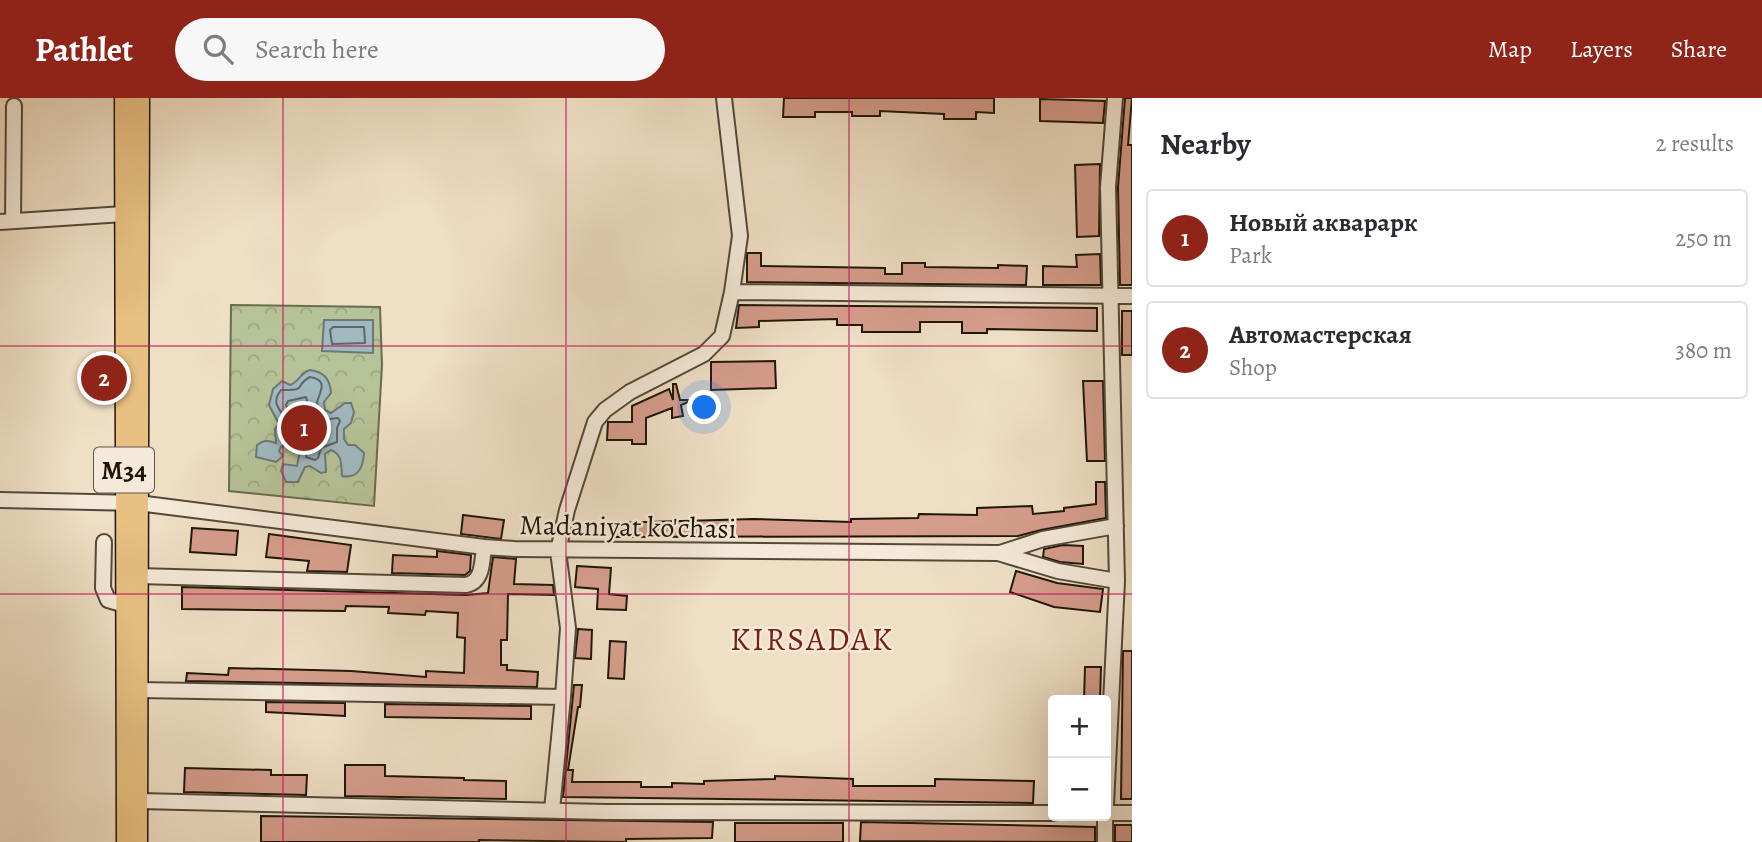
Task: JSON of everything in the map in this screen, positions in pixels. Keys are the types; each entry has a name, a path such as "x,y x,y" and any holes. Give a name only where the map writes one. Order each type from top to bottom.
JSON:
{"main road":[{"name":"M34","path":"124,98 131,503 138,576 138,842"},
{"name":"M34","path":"126,842 125,605 131,503 140,98"}],"street":[{"path":"552,810 568,628 558,551 567,510 595,422 605,410 629,392 704,354 722,335 732,292 740,236 724,98"},
{"path":"1108,758 1117,581 1108,187 1115,98"},
{"path":"14,106 6,222 124,214"},
{"path":"732,292 1132,296"},
{"name":"Madaniyat ko'chasi","path":"0,500 131,503 484,547 558,551 998,553 1058,571 1117,581"},
{"path":"998,553 1043,539 1116,526"},
{"path":"104,542 103,588 108,600 125,605"},
{"path":"138,576 467,585 474,584 478,579 484,547"},
{"path":"139,690 563,697"},
{"path":"139,801 552,810 1048,813"},
{"path":"1111,814 1132,813"},
{"path":"1105,842 1106,821"}],"green space":[{"path":"231,305 380,307 382,365 374,506 229,491"}],"water":[{"path":"324,320 373,320 373,353 322,351"},
{"path":"310,370 323,374 329,384 331,393 324,402 325,410 331,413 345,403 351,403 354,412 351,423 344,429 344,439 348,445 355,445 364,453 362,463 356,474 342,476 339,458 331,450 325,454 326,472 321,473 310,466 305,467 298,482 286,482 281,471 283,464 297,466 301,445 292,442 281,447 279,451 283,456 276,462 256,457 257,445 264,441 276,443 275,429 279,424 269,405 273,389 282,381 293,384"}],"building":[{"path":"784,98 994,98 994,113 976,112 976,119 944,119 944,114 880,111 880,116 852,116 852,112 815,112 815,117 783,117"},
{"path":"1125,98 1132,98 1128,145 1132,145 1132,285 1120,285 1118,187"},
{"path":"1040,99 1105,101 1103,123 1040,121"},
{"path":"1100,164 1099,236 1077,237 1075,165"},
{"path":"747,253 761,253 761,266 885,268 885,274 902,274 902,263 925,263 925,267 1027,266 1026,285 747,282"},
{"path":"1100,254 1101,285 1043,285 1043,266 1077,267 1076,255"},
{"path":"739,305 1097,308 1097,331 987,329 987,333 962,333 962,322 920,322 920,332 862,332 862,325 837,325 837,319 759,321 759,327 736,328"},
{"path":"1122,311 1132,311 1132,355 1122,355"},
{"path":"775,361 776,388 711,390 711,362"},
{"path":"1083,381 1103,381 1105,461 1087,461"},
{"path":"673,384 676,384 680,400 693,400 681,405 683,416 672,418 672,408 646,418 646,444 632,444 632,440 607,440 608,422 632,422 632,406 669,389 673,400"},
{"path":"1096,482 1105,482 1106,518 1018,536 611,537 611,523 754,519 851,522 851,519 918,518 919,514 977,515 977,508 1032,506 1033,514 1064,511 1064,508 1096,504"},
{"path":"463,515 504,520 501,539 461,534"},
{"path":"192,528 238,531 236,555 190,552"},
{"path":"269,534 351,545 347,572 307,571 309,561 266,557"},
{"path":"1063,545 1083,546 1083,564 1043,557 1044,549"},
{"path":"437,551 471,555 470,571 465,575 392,573 393,555 437,557"},
{"path":"493,557 516,559 514,584 553,585 554,595 508,594 507,640 501,640 501,665 507,665 507,670 538,672 537,687 186,681 187,673 228,675 229,668 351,671 426,677 426,671 464,673 465,638 457,637 458,613 388,613 389,607 346,606 345,611 182,609 182,587 466,595 488,593"},
{"path":"577,566 611,568 609,594 627,596 626,610 597,609 598,589 575,587"},
{"path":"1016,571 1057,583 1103,589 1100,612 1054,607 1010,592"},
{"path":"578,629 592,630 591,659 575,658"},
{"path":"610,641 626,642 624,679 608,678"},
{"path":"1123,651 1132,651 1132,799 1121,799"},
{"path":"1085,667 1101,667 1100,695 1084,695"},
{"path":"574,685 582,685 568,770 573,770 572,782 641,782 641,787 672,787 672,783 704,784 704,781 775,779 775,776 853,779 853,786 935,786 935,779 1034,781 1033,803 563,797"},
{"path":"266,702 345,703 345,716 266,712"},
{"path":"385,704 531,706 531,719 385,717"},
{"path":"345,765 385,765 385,776 506,781 506,799 345,796"},
{"path":"185,768 271,770 271,775 307,775 306,795 184,792"},
{"path":"261,816 713,822 712,838 626,839 626,842 261,842"},
{"path":"861,822 1095,827 1095,842 860,841"},
{"path":"735,823 843,823 843,842 735,842"},
{"path":"1115,825 1132,825 1132,842 1115,842"}],"place":[{"name":"Автомастерская","path":"104,378"},
{"name":"Новый акварарк","path":"304,428"}],"district":[{"name":"KIRSADAK","path":"812,639"}]}
